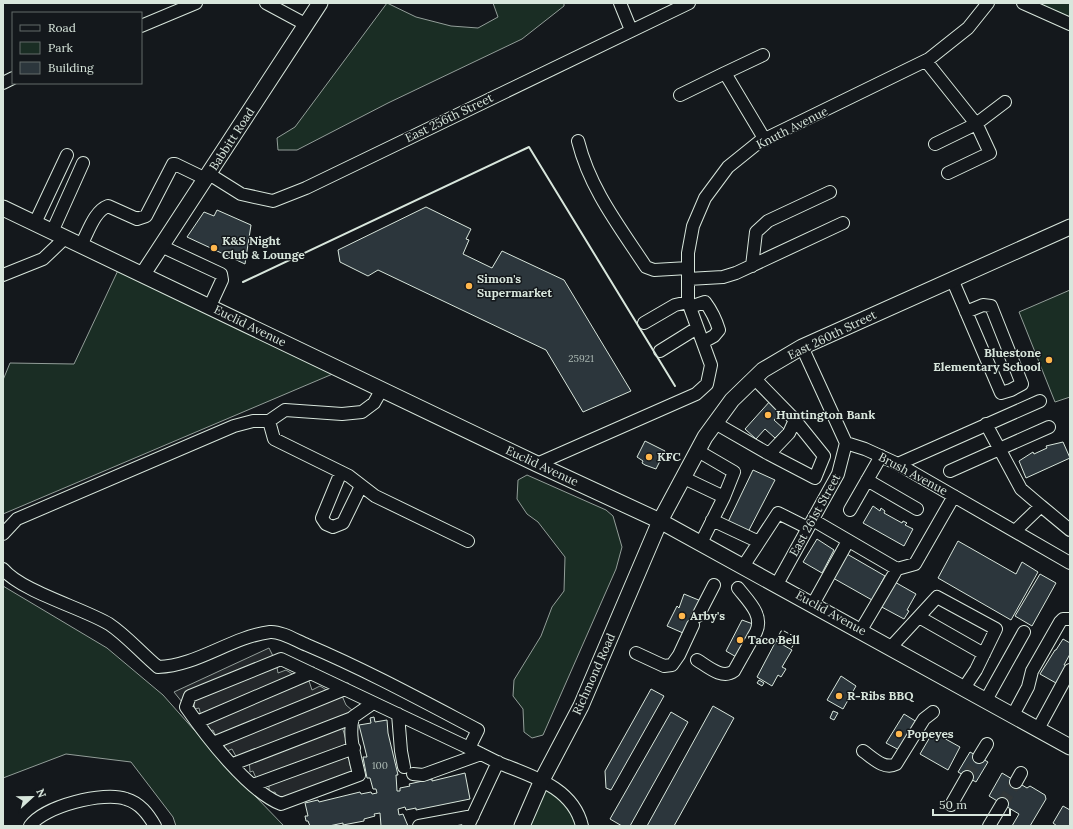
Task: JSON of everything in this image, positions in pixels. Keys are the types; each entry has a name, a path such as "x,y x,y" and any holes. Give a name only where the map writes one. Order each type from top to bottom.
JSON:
{"main road":[{"name":"Babbitt Road","path":"143,274 320,3"},
{"name":"Euclid Avenue","path":"3,208 537,464 660,521 744,565 1070,747"},
{"name":"East 260th Street","path":"660,521 715,423 732,400 763,370 802,347 1070,227"},
{"name":"Richmond Road","path":"522,826 542,780 581,706 660,521"}],"street":[{"path":"142,26 196,3"},
{"path":"266,3 305,24"},
{"path":"620,3 632,30"},
{"name":"East 256th Street","path":"82,246 102,208 108,206 137,219 146,216 173,164 207,176 241,194 274,201 320,181 689,3"},
{"name":"Knuth Avenue","path":"537,464 696,394 707,384 711,365 689,305 688,253 693,226 705,198 728,167 765,140 926,61 968,28 988,3"},
{"path":"1023,3 1070,24"},
{"path":"680,95 763,55"},
{"path":"926,61 976,124 990,153 948,173"},
{"path":"725,73 765,140"},
{"path":"3,83 12,78"},
{"path":"935,144 976,124 1004,102"},
{"path":"578,141 587,173 596,191 646,268 723,277 752,266 843,223"},
{"path":"35,223 67,155"},
{"path":"3,275 43,259 58,235 83,163"},
{"path":"752,266 756,232 768,221 830,192"},
{"path":"162,246 221,274 222,280 210,306"},
{"path":"952,279 1001,393 1022,384"},
{"path":"644,323 675,305 689,305 705,302 711,310 718,326 718,330 714,336 703,342"},
{"path":"898,464 1035,403 1022,384 991,306 983,304 966,312"},
{"path":"660,351 697,328"},
{"path":"802,347 846,443"},
{"path":"754,378 795,420 824,456 843,459"},
{"path":"3,534 17,518 234,426 253,421 269,421 285,410 342,414 362,412 374,403 382,390"},
{"path":"768,454 790,433 795,420"},
{"path":"269,421 274,439 341,472 375,496 468,541"},
{"path":"715,423 768,454 831,486"},
{"path":"986,424 1021,489 1070,530"},
{"path":"950,471 1049,427"},
{"name":"Brush Avenue","path":"846,443 865,449 898,464 1070,563"},
{"name":"East 261st Street","path":"777,584 831,486 843,459 846,443"},
{"path":"698,451 734,472 724,497 701,543"},
{"path":"815,478 824,456"},
{"path":"850,510 881,456"},
{"path":"341,472 322,518 326,524 333,527 343,523 361,486"},
{"path":"684,478 724,497"},
{"path":"867,480 917,509"},
{"path":"861,630 897,569 915,564 954,496"},
{"path":"1015,531 1041,506"},
{"path":"744,565 778,513 810,524 848,541 897,569"},
{"path":"712,520 759,542"},
{"path":"814,604 848,541"},
{"path":"3,569 23,584 109,624 126,637 158,667 166,667 199,657 253,636 272,632 285,636 356,666 478,730 469,748"},
{"path":"636,653 664,666 672,665 679,655 714,585"},
{"path":"697,660 720,673 730,674 734,672 759,626 758,616 738,588"},
{"path":"891,647 937,597 996,629 984,654 964,688"},
{"path":"919,617 984,654"},
{"path":"1012,715 1028,687 1032,671 1060,622 1063,619 1070,619"},
{"path":"986,700 1024,632"},
{"path":"352,718 351,734 360,774 281,804 270,800 253,785 214,743 196,722 186,707 190,696 281,660 498,762 542,780 561,792 576,812 582,826"},
{"path":"1038,729 1070,670"},
{"path":"196,722 311,673"},
{"path":"214,743 345,689"},
{"path":"233,764 352,718 373,702"},
{"path":"863,751 882,764 888,766 896,764 924,719 933,712"},
{"path":"398,714 401,751 409,771 423,775 481,754"},
{"path":"979,757 987,744"},
{"path":"253,785 354,748"},
{"path":"419,826 470,821 498,762"},
{"path":"951,805 967,777"},
{"path":"30,826 39,818 69,804 93,798 116,797 125,798 137,804 145,811 154,826"},
{"path":"989,826 1002,804"}],"green space":[{"path":"387,3 416,17 451,26 478,28 498,17 493,3 564,3 564,6 522,39 388,103 297,150 278,150 277,138 295,127"},
{"path":"1023,3 1070,3 1070,24"},
{"path":"121,264 342,370 3,514 3,380 10,363 74,364"},
{"path":"1070,290 1070,397 1055,402 1019,312"},
{"path":"527,475 606,510 613,516 622,547 616,569 543,735 532,738 524,732 523,709 513,696 514,680 541,636 552,607 564,591 565,557 538,522 527,514 517,499 518,480"},
{"path":"3,586 107,648 163,695 227,767 284,826 176,826 173,817 131,762 66,754 3,778"},
{"path":"542,780 561,792 582,826 522,826"}],"shaded area":[{"path":"269,648 276,662 278,673 286,670 299,678 309,681 312,690 320,686 333,694 340,691 346,705 353,711 341,723 349,750 350,765 354,776 281,804 275,792 269,793 269,780 258,783 253,771 250,772 249,758 239,762 232,749 227,751 221,740 218,741 213,730 210,731 205,719 202,720 199,708 195,709 192,696 186,707 174,692"}],"building":[{"path":"426,207 471,229 466,239 469,240 463,254 492,268 502,251 564,280 631,391 583,412 546,350 378,270 368,276 340,262 338,250"},
{"path":"217,210 251,225 245,264 187,237 204,212 214,216"},
{"name":"Huntington Bank","path":"771,400 783,410 774,420 784,429 775,438 765,429 756,439 745,429"},
{"path":"645,441 665,451 656,469 645,465 642,463 643,461 637,457"},
{"path":"1063,442 1070,458 1026,478 1019,461 1033,452 1034,454 1047,448 1046,446"},
{"path":"753,470 775,480 747,534 727,524"},
{"path":"873,506 880,511 881,508 885,511 884,513 902,523 903,521 907,523 905,525 913,529 904,546 863,523"},
{"path":"817,539 834,550 822,573 803,562"},
{"path":"958,541 1016,574 1022,562 1038,572 1011,620 938,578"},
{"path":"847,554 885,576 872,600 833,578"},
{"path":"1040,574 1056,583 1032,626 1015,616"},
{"path":"893,581 916,594 904,619 878,605"},
{"path":"684,594 701,601 700,617 696,627 683,633 667,626 677,606 679,608"},
{"path":"742,620 753,624 738,658 726,651"},
{"path":"1063,639 1070,643 1070,654 1064,665 1067,666 1056,683 1040,674"},
{"path":"776,641 792,650 782,667 786,669 781,677 778,675 772,686 757,677"},
{"path":"841,676 856,686 843,709 827,700"},
{"path":"759,680 764,683 762,686 757,683"},
{"path":"651,689 664,696 611,790 606,788 605,771"},
{"path":"713,706 734,718 674,826 647,826"},
{"path":"833,711 838,713 834,720 830,718"},
{"path":"671,712 688,722 630,826 622,826 610,819"},
{"path":"904,714 917,722 901,751 886,743"},
{"path":"374,717 375,722 387,720 388,733 398,775 396,775 397,791 400,791 400,788 410,786 409,784 432,779 432,781 465,773 470,799 416,810 416,808 406,810 405,807 398,809 399,815 403,814 408,826 381,826 380,813 364,819 364,821 343,825 343,823 329,826 310,826 308,821 306,821 305,816 308,816 305,803 318,800 319,802 360,792 361,794 371,792 372,794 377,793 376,789 373,789 370,778 367,778 363,757 367,757 359,725 371,723 370,718"},
{"path":"933,732 960,747 948,770 920,754"},
{"path":"970,752 988,762 976,782 958,772"},
{"path":"1002,773 1027,788 1030,786 1045,795 1046,799 1030,826 1012,826 1019,814 989,796"},
{"path":"1063,806 1070,810 1070,826 1057,826 1053,823"}],"tunnel":[{"path":"967,777 979,757"},
{"path":"1002,804 1016,782"}],"fence":[{"path":"776,641 781,631 784,631 797,638 791,649"}],"wall":[{"path":"243,282 529,147 675,386"}],"place":[{"name":"K&S Night Club & Lounge","path":"214,248"},
{"name":"Simon's Supermarket","path":"469,286"},
{"name":"Bluestone Elementary School","path":"1049,360"},
{"name":"Huntington Bank","path":"768,415"},
{"name":"KFC","path":"649,457"},
{"name":"Arby's","path":"682,616"},
{"name":"Taco Bell","path":"740,640"},
{"name":"R-Ribs BBQ","path":"839,696"},
{"name":"Popeyes","path":"899,734"}]}
